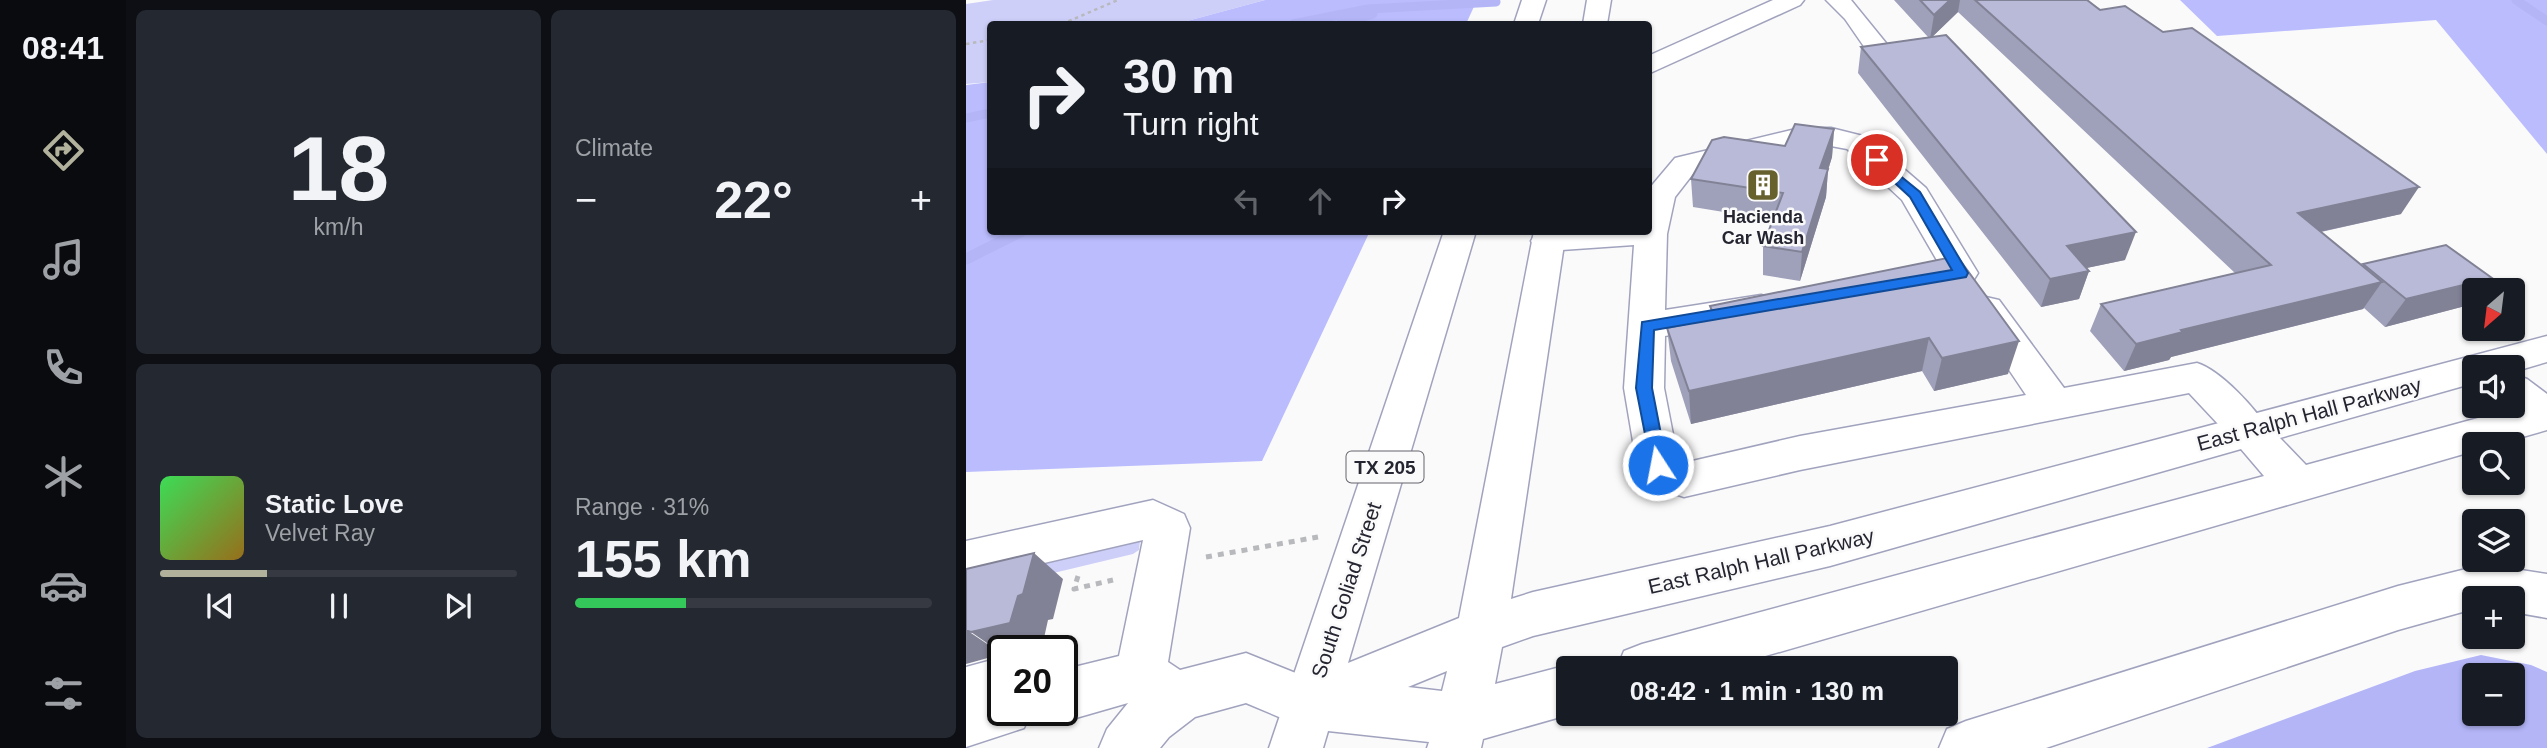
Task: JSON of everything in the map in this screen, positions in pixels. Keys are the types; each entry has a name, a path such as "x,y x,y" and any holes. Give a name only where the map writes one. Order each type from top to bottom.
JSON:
{"main road":[{"path":"1527,21 1534,0"},
{"path":"1595,21 1598,0"},
{"path":"1652,64 1792,0"},
{"path":"1838,0 1874,43"},
{"path":"1652,230 1660,196 1686,164 1800,137 1831,137 1857,143 1915,195 1961,273 2054,404"},
{"name":"South Goliad Street","path":"1303,726 1459,235"},
{"path":"1457,733 1481,632 1548,236 1600,235"},
{"path":"1651,235 1644,388 1658,465 1684,480 1800,453 2197,376 2297,484"},
{"path":"1920,280 1961,273"},
{"path":"1647,326 1797,301"},
{"name":"East Ralph Hall Parkway","path":"2525,358 2547,349"},
{"name":"East Ralph Hall Parkway","path":"1303,726 1481,632 1533,614 1830,546 2248,430 2462,378"},
{"path":"2525,400 2546,416"},
{"path":"1686,656 2546,416"},
{"path":"966,561 1153,519 1168,528 1161,685 1150,719 1126,748"},
{"path":"1966,748 2398,608 2466,590 2521,591 2547,596"},
{"path":"1078,689 1246,678 1303,726 1457,733 1556,695"},
{"path":"966,692 987,686"},
{"path":"966,721 987,715"}],"path":[{"path":"1069,21 1118,0"},
{"path":"966,44 987,40"}],"shaded area":[{"path":"993,0 1265,0 1187,21 987,21 987,82 966,84 966,4"},
{"path":"1265,0 1477,0 1467,21 1187,21"},
{"path":"2180,0 2547,0 2547,154 2436,20 2217,36"},
{"path":"987,82 987,235 1368,235 1262,461 966,472 966,85"},
{"path":"1133,537 1140,541 1139,550 1133,554 974,592 998,565"},
{"path":"2481,655 2521,663 2462,663 2462,726 2525,726 2525,664 2547,672 2547,748 2207,748 2415,671"}],"building":[{"path":"1920,0 1950,0 1934,15"},
{"path":"1975,0 2087,0 2100,10 2125,6 2163,32 2192,28 2419,187 2298,213 2382,282 2181,330 2183,332 2136,344 2101,304 2271,265"},
{"path":"1946,35 2136,232 2067,246 2089,271 2050,279 1861,47"},
{"path":"1795,124 1834,129 1820,168 1828,169 1802,252 1763,246 1783,193 1691,179 1712,140 1724,137 1785,146"},
{"path":"2446,245 2492,278 2462,278 2462,285 2406,299 2363,264"},
{"path":"1957,256 2019,341 1942,358 1929,338 1689,391 1667,328 1715,318 1710,306"},
{"path":"1034,553 1023,594 1018,596 1010,623 966,631 966,569"}],"waterway":[{"path":"2516,0 2547,21"},
{"path":"1308,21 1368,9 1496,2"},
{"path":"1350,21 1373,14"},
{"path":"966,118 987,114"},
{"path":"966,259 1014,235"}],"place":[{"name":"Hacienda Car Wash","path":"1763,185"}],"route":[{"path":"1658,465 1644,388 1647,326 1961,273 1915,195 1877,160"}]}
